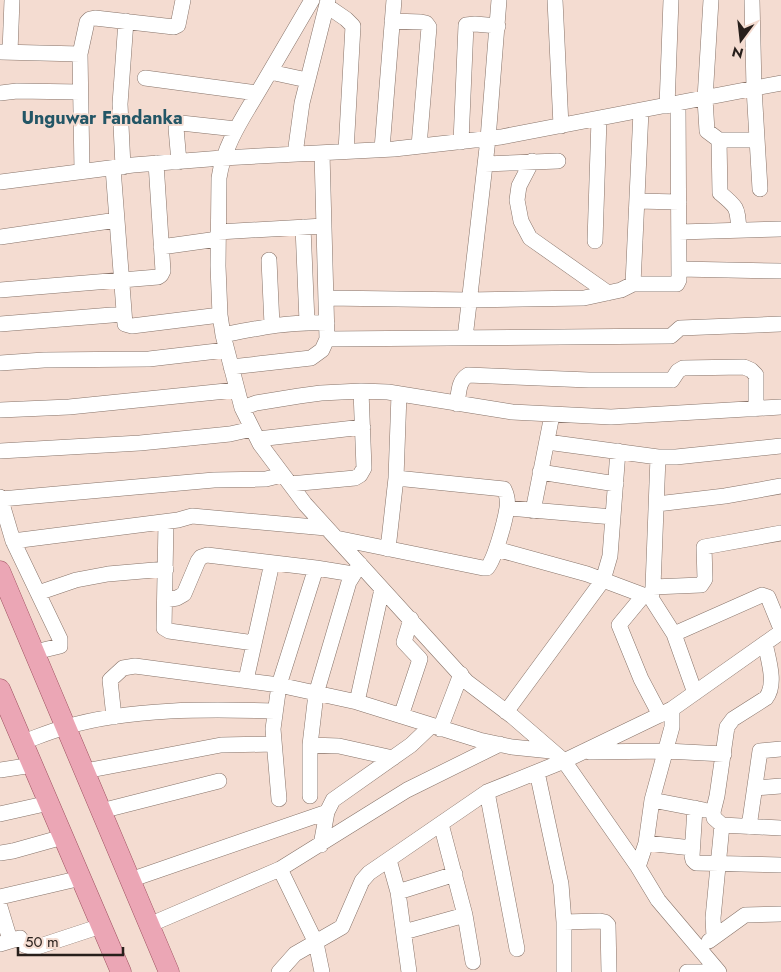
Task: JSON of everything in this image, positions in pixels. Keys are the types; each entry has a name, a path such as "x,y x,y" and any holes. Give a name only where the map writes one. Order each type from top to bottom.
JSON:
{"main road":[{"path":"0,571 169,972"},
{"path":"0,689 6,719 23,742 121,972"}],"street":[{"path":"12,0 5,52 80,54"},
{"path":"82,171 80,54 87,22 95,18 174,27 178,24 183,0"},
{"path":"312,0 236,129 222,158 219,178 218,236 220,314 230,367 242,408 255,434 286,480 331,533 357,569 382,589 477,690 564,761 638,867 658,900 719,972"},
{"path":"382,149 394,0"},
{"path":"465,338 488,139 500,0"},
{"path":"555,0 561,126"},
{"path":"326,298 469,300 584,298 621,290 633,284 677,284 679,280 679,202 672,105 671,0"},
{"path":"711,0 705,99 707,131 719,140 757,140"},
{"path":"752,0 754,88 760,189"},
{"path":"295,154 302,103 327,3 353,26 346,151"},
{"path":"126,21 120,104 117,220 125,324 132,326 220,314"},
{"path":"392,21 421,22 426,23 429,28 419,146"},
{"path":"461,142 466,25 498,26"},
{"path":"270,72 307,80"},
{"path":"145,78 257,93"},
{"path":"0,182 118,167 222,158 382,149 488,139 705,99 781,82"},
{"path":"0,92 80,92"},
{"path":"633,284 641,111"},
{"path":"595,241 599,119"},
{"path":"179,162 176,128 178,124 236,129"},
{"path":"719,140 720,193 735,204 738,213 739,230"},
{"path":"230,367 311,358 322,350 327,339 322,152"},
{"path":"485,164 558,161"},
{"path":"532,162 519,186 518,200 521,222 530,238 608,293"},
{"path":"0,290 158,277 162,274 156,164"},
{"path":"637,201 679,202"},
{"path":"0,237 117,220"},
{"path":"162,247 218,236 324,226"},
{"path":"303,227 307,322"},
{"path":"679,232 781,230"},
{"path":"269,260 272,325"},
{"path":"678,269 781,271"},
{"path":"0,324 124,314"},
{"path":"0,363 44,360 149,359 225,342 272,325 307,322 327,323"},
{"path":"327,339 671,336 680,328 781,324"},
{"path":"457,404 459,386 462,379 468,375 589,380 672,380 678,371 683,368 744,367 756,375 756,408"},
{"path":"0,410 69,407 236,390"},
{"path":"242,408 256,403 298,396 321,393 361,392 388,392 497,411 552,415 610,417 781,407"},
{"path":"35,652 60,646 60,639 13,541 0,498 214,480 355,478 360,475 364,468 361,392"},
{"path":"388,549 396,478 399,394"},
{"path":"533,511 552,415"},
{"path":"0,451 140,443 230,434 363,427"},
{"path":"547,442 658,457 676,457 781,446"},
{"path":"506,712 603,580 610,556 618,451"},
{"path":"658,457 657,504 649,593 674,634 695,692"},
{"path":"540,472 616,484"},
{"path":"13,541 166,522 192,516 331,533 388,549 487,568 496,549 507,508 507,496 504,489 396,478"},
{"path":"657,504 725,496 781,486"},
{"path":"507,508 613,518"},
{"path":"166,522 164,628 169,631 254,643"},
{"path":"496,549 649,593 701,585 705,579 704,546 781,533"},
{"path":"165,600 177,598 184,594 201,557 207,555 316,568 357,569"},
{"path":"246,680 272,563"},
{"path":"279,799 273,729 279,685 316,568"},
{"path":"38,592 76,580 100,575 166,569"},
{"path":"310,796 310,745 316,694 349,582 357,569"},
{"path":"357,702 382,589"},
{"path":"638,867 646,843 652,800 672,727 666,712 641,679 619,627 620,623 649,593"},
{"path":"279,972 295,954 342,928 362,881 369,873 388,860 488,792 564,761 666,712 781,630 768,597 762,595 674,634"},
{"path":"402,716 420,658 404,642 411,619"},
{"path":"765,642 770,663 771,680 769,694 730,722 727,727 718,796 713,812 714,818 722,825 781,828"},
{"path":"114,717 110,680 122,668 135,666 279,685 357,702 479,740 551,751"},
{"path":"321,845 327,812 332,800 436,727 460,674"},
{"path":"23,742 66,727 114,717 202,710 275,712"},
{"path":"85,771 221,745 274,744"},
{"path":"150,926 280,869 407,790 500,744"},
{"path":"310,745 339,746 393,758"},
{"path":"749,827 760,750 781,749"},
{"path":"585,751 666,751 724,754"},
{"path":"0,770 33,765"},
{"path":"537,772 561,884 564,922 564,972"},
{"path":"101,810 220,782"},
{"path":"755,788 781,786"},
{"path":"488,792 517,949"},
{"path":"652,800 713,812"},
{"path":"0,814 49,803"},
{"path":"695,808 692,860 696,863 781,865"},
{"path":"130,880 327,812"},
{"path":"441,824 465,915 473,962"},
{"path":"714,937 713,918 722,825"},
{"path":"0,853 63,837"},
{"path":"646,843 692,848"},
{"path":"388,860 398,892 409,972"},
{"path":"280,869 316,943 322,972"},
{"path":"398,892 455,874"},
{"path":"0,897 81,878"},
{"path":"0,907 5,942 20,938 24,945 34,948 101,926"},
{"path":"699,948 745,915 781,914"},
{"path":"404,932 465,915"},
{"path":"564,922 600,921 608,925 610,972"},
{"path":"687,972 712,972"}],"district":[{"name":"Unguwar Fandanka","path":"102,118"}]}
